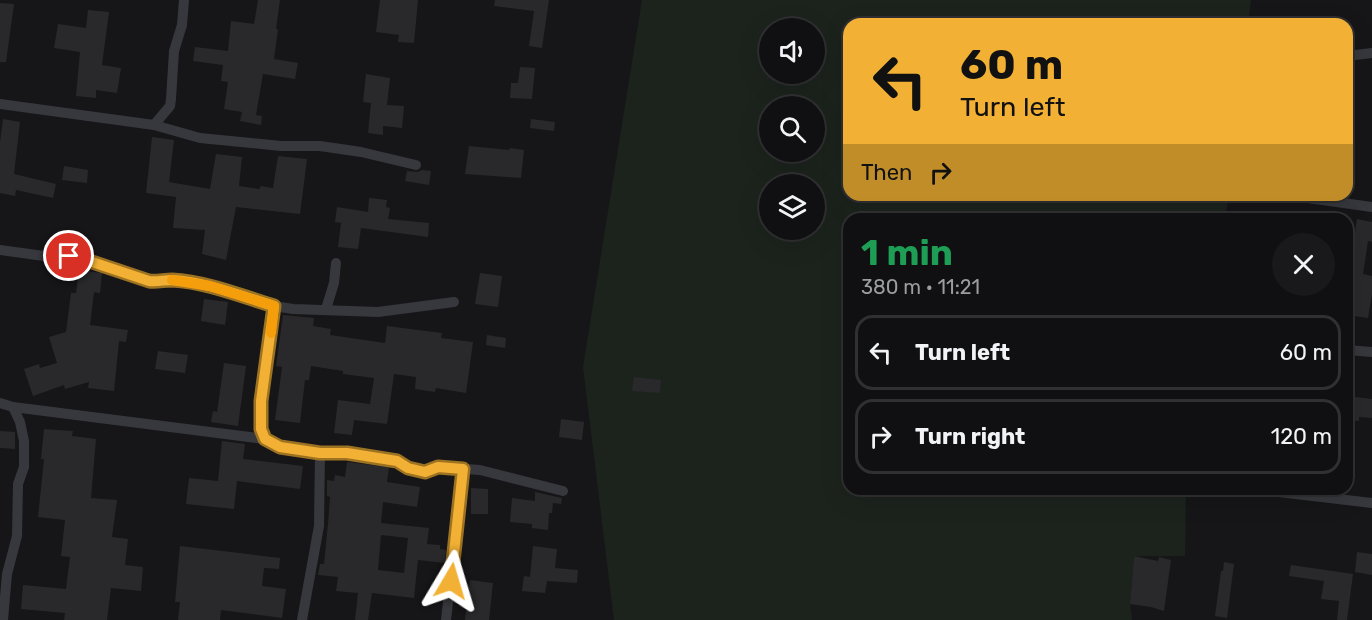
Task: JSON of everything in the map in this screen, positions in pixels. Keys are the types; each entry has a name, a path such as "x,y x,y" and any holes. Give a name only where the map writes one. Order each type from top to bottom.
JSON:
{"street":[{"path":"154,125 170,106 174,51 182,25 184,0"},
{"path":"1353,55 1372,53"},
{"path":"0,104 154,125 201,138 281,146 320,146 361,152 416,165"},
{"path":"1330,201 1372,207"},
{"path":"0,250 79,258 149,281 171,280 210,286 274,306 293,309 378,312 454,302"},
{"path":"326,309 334,283 336,263"},
{"path":"265,439 261,429 261,401 274,306"},
{"path":"1353,350 1372,352"},
{"path":"0,403 13,407 265,439 280,447 320,453 347,453 397,461 408,468 425,472 438,467 480,470 563,491"},
{"path":"3,620 7,574 17,536 18,484 24,466 24,441 20,422 13,407"},
{"path":"302,620 319,526 320,453"},
{"path":"446,620 463,469"},
{"path":"1308,495 1372,502"}],"shaded area":[{"path":"642,0 1251,0 1249,18 843,18 843,201 1228,201 1226,213 843,213 843,495 1186,495 1185,556 1134,556 1130,604 1132,620 614,620 583,367"}],"building":[{"path":"258,0 280,0 274,59 298,63 295,79 263,74 256,115 262,116 261,125 240,121 242,112 224,109 228,82 221,81 223,65 193,61 195,47 228,51 231,21 254,24"},
{"path":"380,0 418,0 414,43 398,42 399,35 376,32"},
{"path":"495,0 549,0 542,48 529,46 534,11 494,6"},
{"path":"0,3 14,4 6,62 0,62"},
{"path":"88,10 109,12 102,65 121,68 117,93 96,90 96,98 76,96 80,52 54,48 58,24 86,28"},
{"path":"520,67 535,68 532,99 510,98 511,83 518,83"},
{"path":"366,74 390,78 387,105 404,106 402,128 383,126 383,135 368,133 371,103 363,102"},
{"path":"3,119 20,122 14,174 56,184 53,198 16,190 15,196 0,193 0,142"},
{"path":"531,119 555,122 554,131 530,128"},
{"path":"152,137 174,140 169,182 210,189 216,154 242,157 239,186 260,189 260,186 273,188 278,156 307,159 300,214 236,207 226,260 202,254 205,230 173,228 176,197 146,193"},
{"path":"469,146 524,150 521,178 465,174"},
{"path":"64,166 88,170 87,183 62,180"},
{"path":"407,171 431,171 429,185 405,181"},
{"path":"369,198 387,200 386,207 390,208 388,219 429,223 428,237 361,228 358,249 338,247 341,223 335,222 337,207 368,212"},
{"path":"1357,219 1372,222 1372,242 1368,241 1363,274 1372,276 1368,318 1353,316 1354,239"},
{"path":"79,270 102,273 100,293 94,292 90,325 128,330 126,342 119,341 114,391 88,388 89,382 65,389 64,385 33,396 24,369 39,364 40,368 57,363 49,337 66,332 71,293 76,293"},
{"path":"480,273 502,276 498,307 475,304"},
{"path":"204,299 228,302 225,325 201,321"},
{"path":"283,315 314,318 313,326 331,329 330,335 385,343 387,326 442,333 441,338 473,342 466,393 436,388 435,392 415,389 416,377 394,374 387,424 354,420 352,435 334,433 338,400 370,404 374,378 343,374 343,371 311,366 309,380 305,380 300,423 275,420 282,367 276,366"},
{"path":"487,335 506,338 505,348 486,345"},
{"path":"158,351 188,355 185,373 155,369"},
{"path":"224,363 246,366 238,426 211,422 213,411 217,412"},
{"path":"634,377 661,380 660,393 632,391"},
{"path":"1353,397 1372,399 1372,418 1359,417 1359,421 1353,420"},
{"path":"561,419 584,422 582,440 559,437"},
{"path":"44,429 73,431 72,436 96,439 91,498 117,500 112,537 128,539 125,565 143,567 141,591 111,588 107,620 64,620 65,613 21,609 23,585 66,589 70,557 61,556 65,520 38,517 44,459 41,459"},
{"path":"0,431 15,432 15,449 0,448"},
{"path":"222,441 245,444 243,459 303,466 300,489 237,481 234,509 186,504 189,478 218,481"},
{"path":"347,462 389,467 387,482 420,487 417,507 383,502 381,523 429,528 427,544 440,545 440,549 446,550 445,563 418,560 414,598 372,593 368,620 355,620 358,593 336,591 338,577 318,575 320,564 324,564 328,524 330,497 327,496 327,480 334,481 335,475 345,477","holes":["381,535 408,538 404,573 378,570"]},
{"path":"471,488 488,489 488,514 471,514"},
{"path":"535,492 562,498 561,504 553,503 552,513 549,513 548,530 532,528 532,524 510,522 512,498 535,501"},
{"path":"180,546 280,558 279,569 264,568 262,586 286,589 282,618 221,610 220,620 178,620 180,602 175,602"},
{"path":"533,546 557,549 555,568 578,570 577,583 547,581 545,593 522,591 524,576 530,577"},
{"path":"1357,552 1372,554 1372,575 1355,572"},
{"path":"1134,556 1158,561 1159,557 1171,560 1164,611 1130,604"},
{"path":"1224,562 1234,564 1227,618 1215,616"},
{"path":"1291,565 1353,574 1347,620 1337,620 1339,601 1321,599 1324,581 1289,576"},
{"path":"470,580 493,583 489,620 465,620"}],"slow traffic":[{"path":"172,280 210,286 274,306 271,333"}],"route":[{"path":"69,256 149,281 171,280 210,286 274,306 261,401 261,429 265,439 280,447 320,453 347,453 397,461 408,468 425,472 438,467 463,469 451,581"}]}
